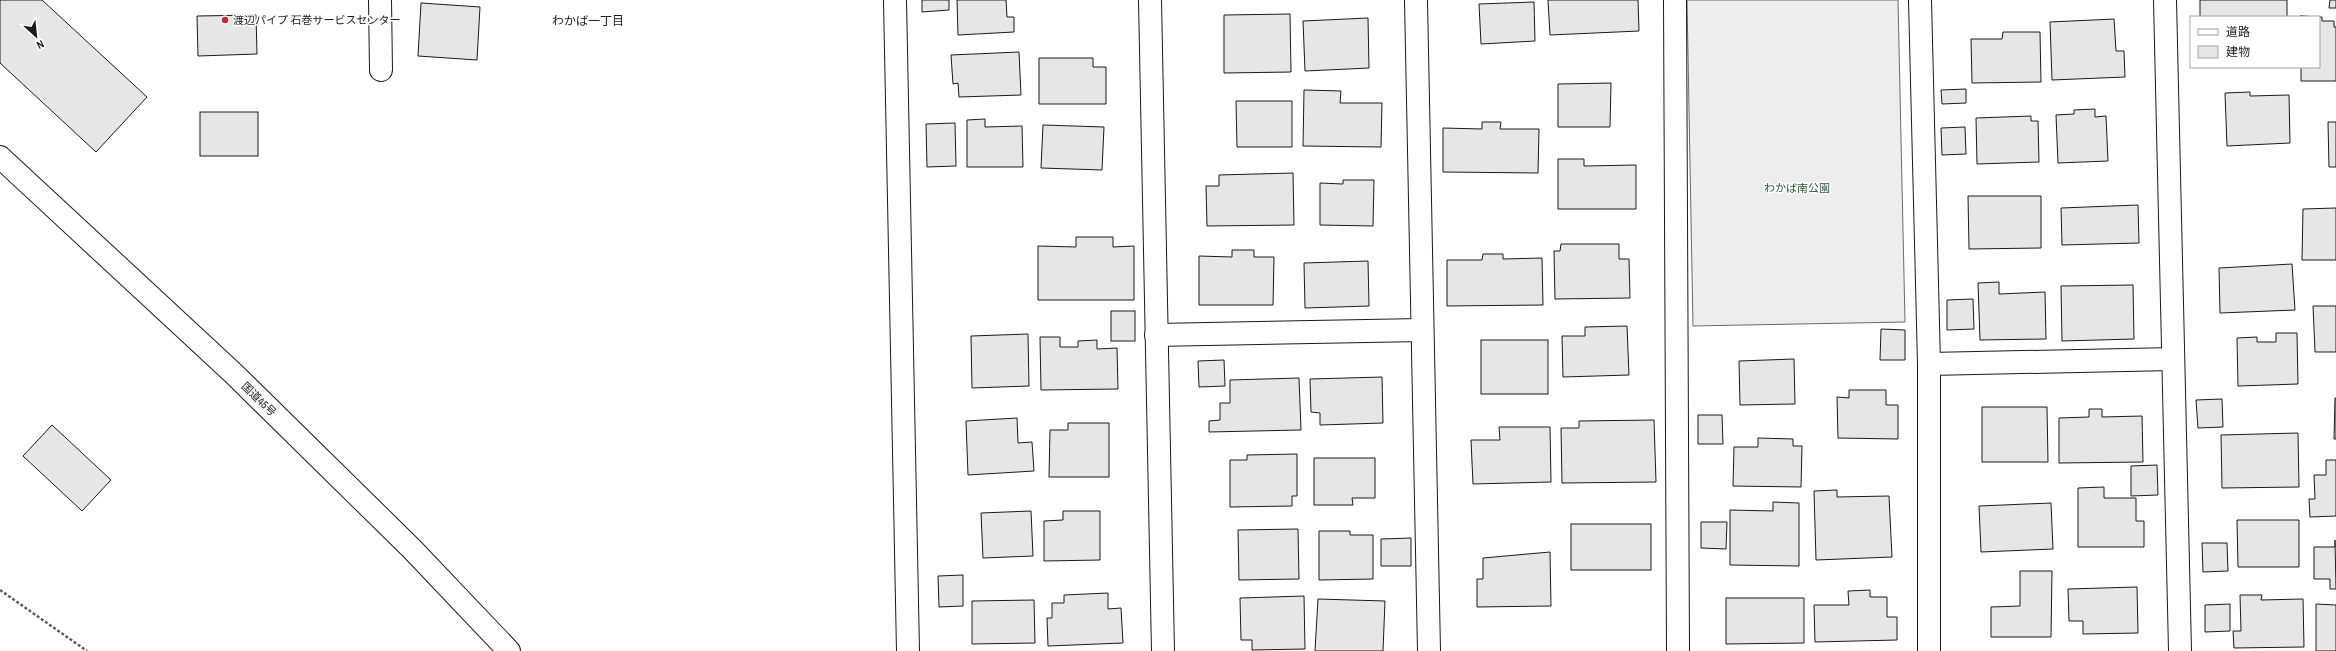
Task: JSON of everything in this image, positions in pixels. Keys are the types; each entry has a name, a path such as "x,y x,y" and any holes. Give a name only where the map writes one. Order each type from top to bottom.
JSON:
{"main road":[{"path":"380,0 381,70"},
{"path":"895,0 908,651"},
{"path":"1150,0 1163,651"},
{"path":"1416,0 1429,651"},
{"path":"1675,0 1678,651"},
{"path":"1920,0 1929,364 1930,651"},
{"path":"2165,0 2180,651"},
{"name":"国道45号","path":"0,157 239,379 412,549 510,651"},
{"path":"1156,335 1422,330"},
{"path":"1929,364 2174,359"}],"path":[{"path":"0,590 87,651"}],"shaded area":[{"name":"わかば南公園","path":"1687,0 1898,0 1905,322 1693,326"}],"building":[{"path":"0,0 42,0 147,97 96,152 0,63"},
{"path":"922,0 949,0 949,10 922,12"},
{"path":"957,0 1006,0 1007,17 1014,17 1014,32 958,35"},
{"path":"1548,0 1638,0 1639,31 1550,35"},
{"path":"2200,0 2287,0 2287,16 2200,16"},
{"path":"2330,0 2336,0 2336,8 2329,8"},
{"path":"1534,2 1535,41 1481,44 1479,4"},
{"path":"421,3 480,7 477,60 418,56"},
{"path":"1290,14 1291,72 1224,73 1224,15"},
{"path":"256,15 257,54 198,56 197,16"},
{"path":"2320,17 2322,17 2322,21 2334,21 2334,27 2336,27 2336,81 2301,81 2301,68 2320,68"},
{"path":"1368,18 1369,68 1305,71 1303,21"},
{"path":"2114,19 2116,51 2124,51 2125,77 2052,80 2050,22"},
{"path":"2003,32 2040,32 2041,82 1972,83 1971,39 2002,39"},
{"path":"1019,52 1021,95 959,97 958,83 953,84 951,55"},
{"path":"1039,58 1093,58 1093,67 1106,67 1106,104 1039,104"},
{"path":"1611,83 1610,127 1558,127 1558,84"},
{"path":"1966,89 1966,103 1942,104 1941,90"},
{"path":"1304,90 1341,91 1340,103 1382,103 1381,147 1303,146"},
{"path":"2250,92 2250,96 2289,95 2290,143 2227,146 2225,93"},
{"path":"1236,101 1292,101 1292,147 1237,147"},
{"path":"2095,109 2095,117 2106,116 2108,161 2058,163 2056,115 2074,114 2074,110"},
{"path":"200,112 258,112 258,156 200,156"},
{"path":"2031,116 2031,121 2038,121 2039,162 1977,164 1976,118"},
{"path":"985,119 985,127 1022,126 1023,167 967,167 967,120"},
{"path":"1482,122 1501,122 1500,129 1539,129 1538,173 1443,172 1443,128 1482,129"},
{"path":"2328,122 2336,122 2336,167 2329,167"},
{"path":"955,123 956,166 927,167 926,124"},
{"path":"1043,125 1104,127 1102,170 1041,168"},
{"path":"1965,127 1966,154 1942,155 1941,128"},
{"path":"1558,159 1584,159 1584,166 1636,165 1636,209 1558,209"},
{"path":"1293,173 1294,225 1207,226 1206,186 1219,186 1219,175"},
{"path":"1343,180 1374,180 1373,226 1320,225 1320,183 1343,184"},
{"path":"1968,196 2041,196 2041,248 1969,249"},
{"path":"2138,205 2139,243 2062,245 2061,208"},
{"path":"2336,208 2336,260 2302,260 2303,209"},
{"path":"1076,237 1113,237 1113,247 1134,246 1134,300 1038,300 1038,246 1076,247"},
{"path":"1561,244 1619,244 1619,259 1629,259 1630,298 1555,299 1554,251 1560,251"},
{"path":"1232,250 1254,250 1254,257 1274,257 1273,305 1199,305 1199,256 1232,257"},
{"path":"1483,254 1503,254 1503,259 1542,258 1543,305 1447,306 1447,260 1482,260"},
{"path":"1368,261 1369,306 1305,308 1304,263"},
{"path":"2292,264 2295,310 2220,313 2219,268"},
{"path":"1999,282 1999,294 2045,292 2046,339 1980,340 1978,283"},
{"path":"2133,285 2134,339 2062,341 2061,286"},
{"path":"1973,299 1974,329 1947,330 1947,300"},
{"path":"2313,306 2336,306 2336,352 2315,352"},
{"path":"1111,311 1135,311 1135,341 1111,341"},
{"path":"1627,326 1629,375 1563,377 1562,336 1585,336 1585,327"},
{"path":"1881,329 1905,330 1905,360 1880,360"},
{"path":"2276,333 2297,333 2298,384 2238,386 2237,338 2257,337 2257,342 2276,342"},
{"path":"1028,334 1029,386 972,388 971,336"},
{"path":"1040,337 1060,337 1060,347 1078,347 1078,341 1097,340 1097,349 1117,348 1118,389 1041,390"},
{"path":"1481,340 1548,340 1548,394 1481,394"},
{"path":"1794,359 1795,404 1740,405 1739,361"},
{"path":"1224,360 1225,386 1199,387 1198,361"},
{"path":"1382,377 1383,423 1320,425 1320,413 1311,412 1310,379"},
{"path":"1299,378 1301,430 1209,432 1209,421 1220,420 1220,403 1230,403 1230,380"},
{"path":"1849,390 1886,390 1886,405 1898,405 1898,439 1838,438 1837,397 1849,398"},
{"path":"2335,398 2336,439 2334,439"},
{"path":"2222,399 2223,427 2198,428 2196,400"},
{"path":"1982,407 2047,407 2048,462 1982,462"},
{"path":"2089,409 2102,409 2102,417 2142,416 2143,462 2059,463 2059,418 2089,417"},
{"path":"1698,415 1722,415 1723,444 1698,444"},
{"path":"1017,418 1018,443 1032,442 1034,471 968,475 966,421"},
{"path":"1654,420 1656,482 1562,483 1561,428 1579,428 1579,421"},
{"path":"1068,423 1109,423 1109,477 1049,477 1050,430 1068,430"},
{"path":"52,425 111,480 82,511 23,456"},
{"path":"1499,427 1550,427 1551,482 1473,484 1471,440 1500,440"},
{"path":"2298,433 2299,487 2222,488 2221,435"},
{"path":"1758,438 1793,439 1793,446 1802,446 1801,487 1733,486 1734,447 1758,447"},
{"path":"1297,454 1297,496 1292,496 1292,506 1230,507 1230,460 1247,460 1247,455"},
{"path":"1314,458 1375,458 1375,498 1352,498 1353,505 1314,505"},
{"path":"2326,460 2336,460 2336,516 2310,517 2309,499 2315,499 2314,475 2326,475"},
{"path":"2157,465 2158,495 2131,496 2131,466"},
{"path":"2104,487 2104,498 2136,498 2136,521 2144,521 2144,547 2078,547 2078,488"},
{"path":"1837,490 1837,497 1889,496 1892,557 1816,560 1814,491"},
{"path":"1773,502 1799,503 1799,566 1730,565 1730,510 1773,511"},
{"path":"2051,503 2053,549 1981,552 1979,506"},
{"path":"1031,511 1033,556 983,558 981,513"},
{"path":"1063,511 1100,511 1100,560 1044,561 1044,521 1063,520"},
{"path":"2237,520 2299,520 2299,567 2238,567"},
{"path":"1701,522 1727,522 1726,549 1701,548"},
{"path":"1571,524 1651,524 1651,570 1571,570"},
{"path":"1298,529 1299,579 1239,580 1238,530"},
{"path":"1319,531 1350,531 1350,535 1373,535 1373,579 1319,580"},
{"path":"1411,538 1411,566 1381,566 1381,539"},
{"path":"2335,540 2336,589 2330,589 2330,579 2314,579 2314,547 2335,547"},
{"path":"2202,543 2227,543 2228,571 2203,572"},
{"path":"1550,552 1551,606 1477,607 1477,579 1483,579 1483,558"},
{"path":"2020,571 2052,571 2051,637 1991,637 1991,607 2020,606"},
{"path":"963,575 963,606 939,607 938,576"},
{"path":"2137,587 2138,633 2083,634 2083,621 2069,621 2068,589"},
{"path":"1870,590 1870,597 1887,597 1887,617 1897,617 1897,640 1815,642 1814,605 1849,605 1848,591"},
{"path":"1108,593 1108,609 1121,608 1123,643 1048,646 1047,618 1052,618 1052,603 1064,603 1064,595"},
{"path":"2240,595 2262,595 2261,600 2303,599 2304,647 2234,648 2233,631 2241,631"},
{"path":"1304,596 1305,649 1252,650 1252,640 1241,640 1240,598"},
{"path":"1726,598 1804,598 1804,643 1726,644"},
{"path":"1318,599 1385,601 1383,651 1315,651"},
{"path":"1034,600 1035,643 972,644 972,601"},
{"path":"2230,604 2230,631 2205,632 2205,605"},
{"path":"2316,604 2336,605 2336,651 2316,651"}],"place":[{"name":"渡辺パイプ 石巻サービスセンター","path":"225,20"}],"district":[{"name":"わかば一丁目","path":"588,21"}]}
